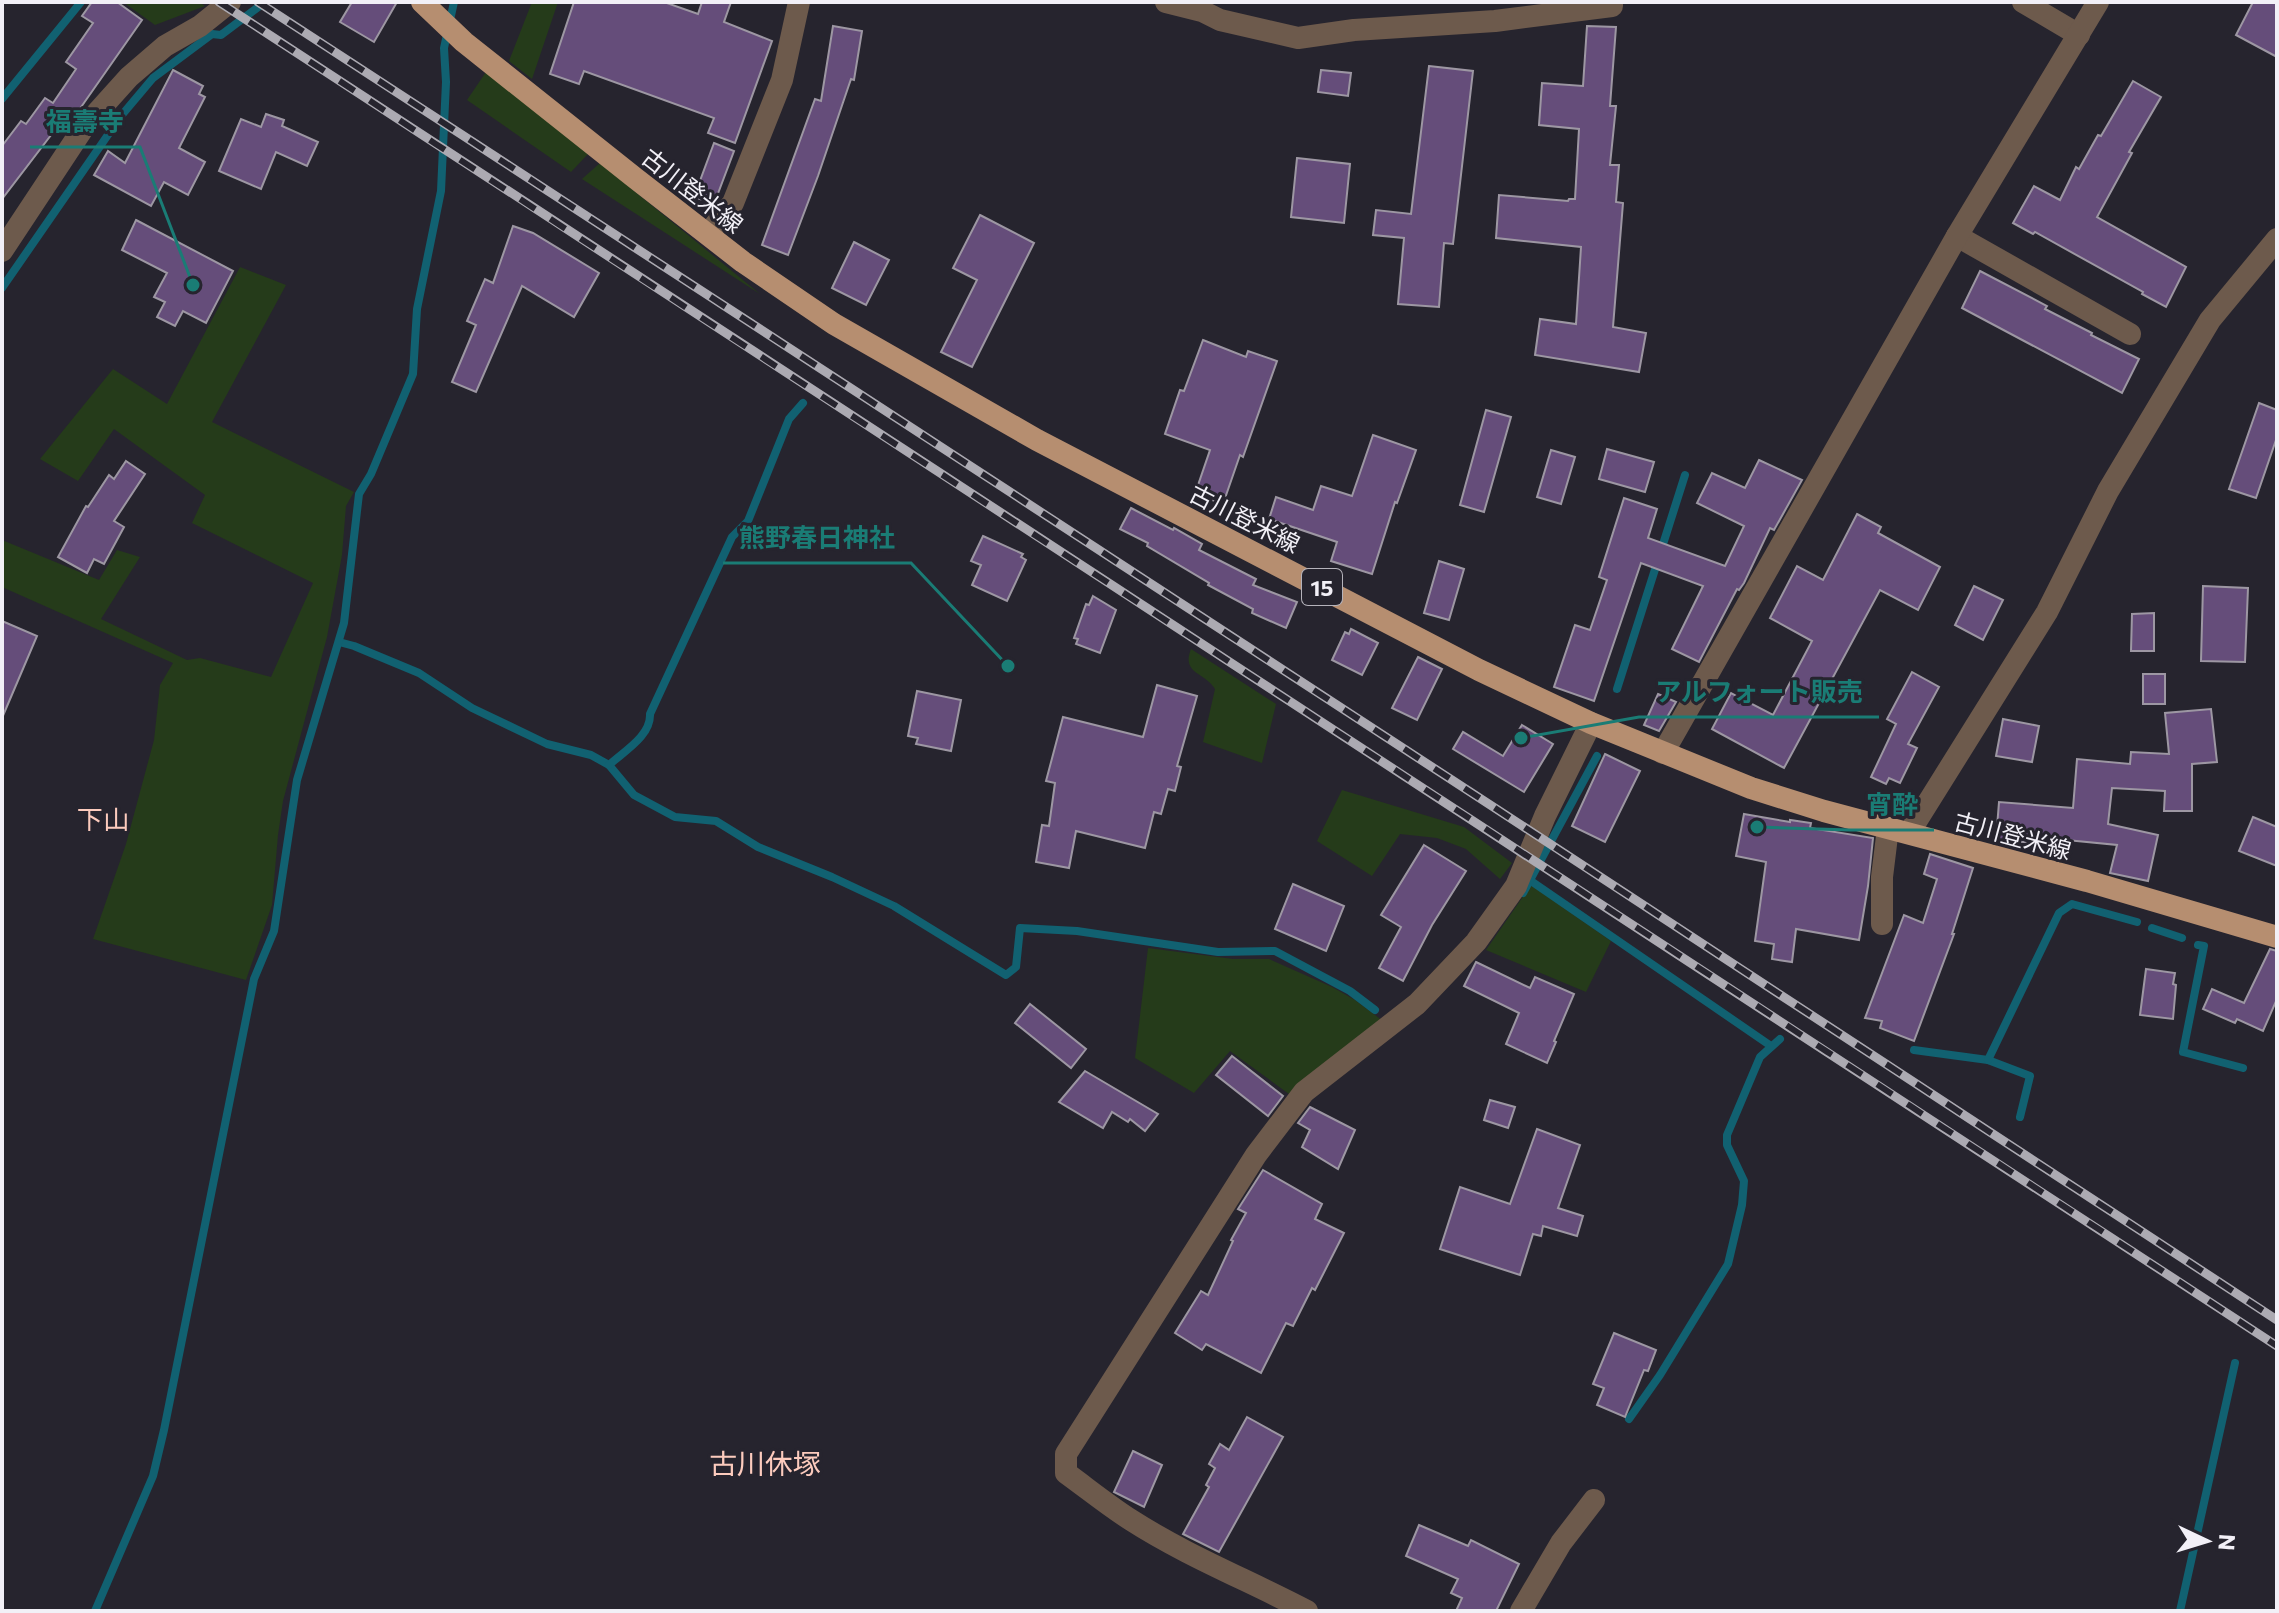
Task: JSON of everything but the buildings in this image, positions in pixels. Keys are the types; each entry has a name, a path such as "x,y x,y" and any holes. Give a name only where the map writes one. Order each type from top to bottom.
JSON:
{"main road":[{"name":"古川登米線","path":"422,2 464,42 635,178 743,262 834,324 1037,440 1479,670 1591,723 1751,788 2277,937"}],"street":[{"path":"2,251 84,127 120,87 165,46 200,26 230,2"},
{"path":"708,234 733,203 782,80 799,2"},
{"path":"1166,2 1202,11 1220,20 1298,38 1354,30 1522,18 1612,6 1612,2"},
{"path":"2023,2 2079,35"},
{"path":"1663,753 1957,236 2098,2"},
{"path":"1957,236 2130,334"},
{"path":"1882,924 1882,877 1899,830 2047,612 2108,491 2210,320 2277,239"},
{"path":"1307,1611 1199,1559 1131,1520 1066,1473 1066,1454 1256,1155 1304,1092 1417,1004 1476,942 1516,886 1545,816 1591,723"},
{"path":"1521,1611 1561,1543 1594,1500"}],"green space":[{"path":"123,2 199,2 205,6 155,25"},
{"path":"532,2 558,2 532,79 509,61"},
{"path":"486,72 588,154 571,172 467,100"},
{"path":"600,163 760,294 582,179"},
{"path":"240,267 286,285 212,422 354,492 346,506 342,555 327,637 283,801 272,905 246,980 93,939 126,844 154,740 160,685 173,663 2,587 2,540 99,580 117,550 140,557 101,619 187,660 200,658 271,677 313,583 192,523 205,495 114,429 78,481 40,459 113,369 167,404"},
{"path":"1191,649 1276,704 1262,763 1203,742 1215,689 1189,663"},
{"path":"1342,790 1464,827 1512,863 1500,879 1466,849 1437,838 1400,834 1372,876 1317,841"},
{"path":"1531,885 1611,941 1586,992 1486,950"},
{"path":"1148,948 1233,959 1269,959 1332,987 1383,1021 1289,1094 1230,1051 1194,1093 1135,1058"}],"waterway":[{"path":"2,99 81,2"},
{"path":"2,288 121,116 153,78 212,34 221,35 265,2"},
{"path":"95,1611 153,1476 254,979 274,931 297,780 344,623 359,494 371,474 413,374 417,309 441,191 446,82 444,48 454,2"},
{"path":"609,765 646,729 650,714 732,537 748,521 789,419 803,403"},
{"path":"1617,689 1685,475"},
{"path":"339,642 419,673 472,708 547,744 591,755 609,765 634,795 675,817 716,821 758,847 894,906 1006,975 1016,967 1020,928 1077,931 1218,952 1275,951 1350,991 1375,1010"},
{"path":"1523,893 1597,756"},
{"path":"1531,881 1771,1046"},
{"path":"1988,1060 2059,913 2072,904 2137,922"},
{"path":"2152,928 2182,938"},
{"path":"2198,945 2204,946 2183,1052 2243,1068"},
{"path":"1629,1419 1660,1375 1728,1264 1742,1205 1744,1181 1727,1145 1727,1135 1760,1057 1780,1039"},
{"path":"1914,1050 1988,1060 2030,1076 2020,1117"},
{"path":"2180,1611 2235,1363"}],"railway":[{"path":"219,2 2277,1346"},
{"path":"258,2 2277,1320"}],"place":[{"name":"福壽寺","path":"193,285"},
{"name":"熊野春日神社","path":"1008,666"},
{"name":"アルフォート販売","path":"1521,738"},
{"name":"宵酔","path":"1757,827"}],"district":[{"name":"下山","path":"103,818"},
{"name":"古川休塚","path":"765,1463"}]}
